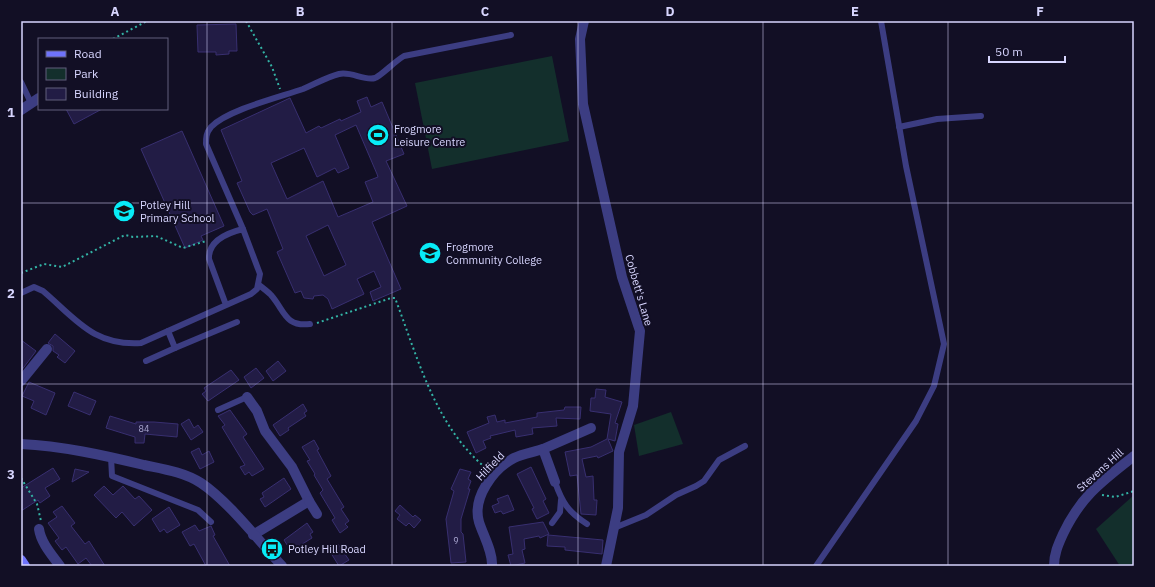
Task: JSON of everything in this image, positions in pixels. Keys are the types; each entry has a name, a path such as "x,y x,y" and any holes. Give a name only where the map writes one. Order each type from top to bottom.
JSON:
{"main road":[{"path":"21,560 25,566"}],"street":[{"name":"Cobbett's Lane","path":"584,21 580,39 583,104 622,277 640,331 633,406 620,452 618,508 606,566"},
{"path":"21,110 35,100"},
{"path":"21,381 47,349"},
{"path":"247,397 257,411 265,431 292,467 316,514"},
{"name":"Hilfield","path":"492,566 478,519 478,503 482,491 494,476 514,458 543,449 591,428"},
{"path":"21,444 44,445 112,457 179,473 201,483 218,497 282,566"},
{"path":"543,449 555,482"},
{"name":"Stevens Hill","path":"1054,566 1054,554 1070,519 1088,493 1134,456"},
{"path":"253,534 309,501"},
{"path":"40,529 40,535 60,566"}],"lane":[{"path":"816,566 916,421 934,386 944,344 899,127 880,21"},
{"path":"21,293 34,287 43,291 92,334 123,344 141,343 251,294 259,285 260,274 243,229 206,144 206,136 210,128 222,119 340,74 352,74 374,78 381,75 394,61 404,56 511,34"},
{"path":"21,82 35,100"},
{"path":"899,127 937,119 980,116"},
{"path":"226,305 209,260 211,247 218,239 243,229"},
{"path":"259,285 271,295 286,317 292,322 300,325 310,324"},
{"path":"146,361 237,322"},
{"path":"168,331 175,348"},
{"path":"218,410 247,397"},
{"path":"614,528 646,515 676,495 696,486 704,481 719,460 746,446"},
{"path":"112,457 112,476 198,510 211,522"},
{"path":"555,482 561,500 575,516 587,524"},
{"path":"552,523 560,512 561,500"}],"path":[{"path":"115,38 146,21"},
{"path":"246,21 272,67 282,95"},
{"path":"21,273 44,264 62,267 125,235 133,237 156,236 183,248 208,240 211,247"},
{"path":"310,324 391,298 396,298 434,401 443,418 471,457 494,476"},
{"path":"21,478 42,518 40,529"},
{"path":"1088,493 1115,497 1134,491"}],"green space":[{"path":"552,56 569,141 432,169 415,83"},
{"path":"671,412 683,444 639,456 634,425"},
{"path":"1134,495 1134,566 1120,566 1096,529"}],"building":[{"path":"236,24 237,51 229,51 229,54 216,55 216,52 198,52 197,25"},
{"path":"367,97 371,107 382,102 404,154 386,161 407,206 372,222 401,289 373,301 370,292 381,287 374,271 357,279 364,294 332,309 328,299 323,295 314,296 313,299 304,298 301,291 295,293 277,252 283,249 267,209 253,215 250,212 237,183 242,181 221,130 290,98 306,133 319,126 321,128 340,119 341,121 361,112 357,101","holes":["356,125 378,177 365,182 373,202 338,217 323,181 287,199 271,163 304,148 317,177 335,168 338,173 349,168 335,135","328,225 346,265 324,276 306,236"]},
{"path":"67,110 100,110 74,124"},
{"path":"182,131 224,226 201,236 203,240 185,248 141,149"},
{"path":"55,334 75,351 65,363 57,357 59,355 53,351 53,346 48,343"},
{"path":"21,340 36,351 21,371"},
{"path":"278,361 286,371 273,381 266,371"},
{"path":"256,368 264,378 251,388 244,377"},
{"path":"231,370 239,380 208,401 202,394 206,391 204,388"},
{"path":"29,382 55,393 46,415 31,408 34,401 22,396"},
{"path":"596,389 606,390 605,397 622,402 615,423 618,424 615,441 608,439 613,451 598,458 597,456 582,459 586,477 593,476 594,500 597,500 596,515 581,514 577,475 570,476 565,452 591,447 607,439 611,414 590,411 591,398 595,398"},
{"path":"74,392 96,401 90,415 68,406"},
{"path":"303,404 307,411 304,413 306,416 288,428 289,430 280,436 273,425"},
{"path":"565,407 581,407 580,419 556,418 557,426 532,428 533,434 516,437 515,430 490,436 491,438 483,441 486,448 476,453 467,432 489,423 487,417 495,415 497,422 505,420 505,423 537,417 537,413 564,410"},
{"path":"230,410 247,434 243,437 264,469 252,476 249,472 245,475 240,467 245,465 222,427 225,425 218,416"},
{"path":"110,416 136,424 136,422 154,422 178,424 177,437 145,434 144,443 135,443 135,437 106,428"},
{"path":"189,419 194,428 198,425 203,432 191,440 181,424"},
{"path":"314,440 319,449 317,450 331,476 327,479 344,507 341,509 349,521 345,524 348,527 340,533 332,520 335,518 320,493 323,490 307,461 310,460 302,447"},
{"path":"199,448 202,455 209,451 214,462 200,469 191,452"},
{"path":"531,467 546,499 543,501 549,513 537,519 532,509 534,508 517,474"},
{"path":"53,468 60,479 45,488 50,496 40,503 38,500 21,511 21,488"},
{"path":"75,469 89,472 72,482"},
{"path":"460,469 471,472 468,479 471,481 468,489 470,489 461,519 461,532 463,534 466,562 451,563 446,519 454,491 451,489"},
{"path":"284,478 291,489 265,507 260,499 264,497 262,493"},
{"path":"104,486 113,495 123,486 135,499 139,496 152,510 134,526 122,512 116,518 94,495"},
{"path":"508,495 514,510 503,514 501,511 495,513 492,506 499,503 497,499"},
{"path":"400,505 413,517 415,515 421,520 414,528 409,523 406,526 397,519 400,515 395,511"},
{"path":"62,506 75,523 71,526 85,544 89,541 105,566 92,566 86,558 78,564 66,547 62,550 55,541 59,538 48,523 57,517 53,512"},
{"path":"169,507 180,525 167,533 164,529 160,532 152,519"},
{"path":"543,522 549,534 540,538 539,536 524,539 525,549 522,550 525,563 511,566 508,555 513,554 509,527"},
{"path":"307,523 313,532 310,534 312,538 291,551 284,540"},
{"path":"195,525 199,531 211,526 215,535 213,536 230,566 206,566 194,544 190,546 182,532"},
{"path":"548,535 603,540 602,554 565,550 565,547 547,546"},
{"path":"338,544 349,560 339,566 329,550"}],"place":[{"name":"Frogmore Leisure Centre","path":"378,135"},
{"name":"Potley Hill Primary School","path":"124,211"},
{"name":"Frogmore Community College","path":"430,253"},
{"name":"Potley Hill Road","path":"272,549"}]}
